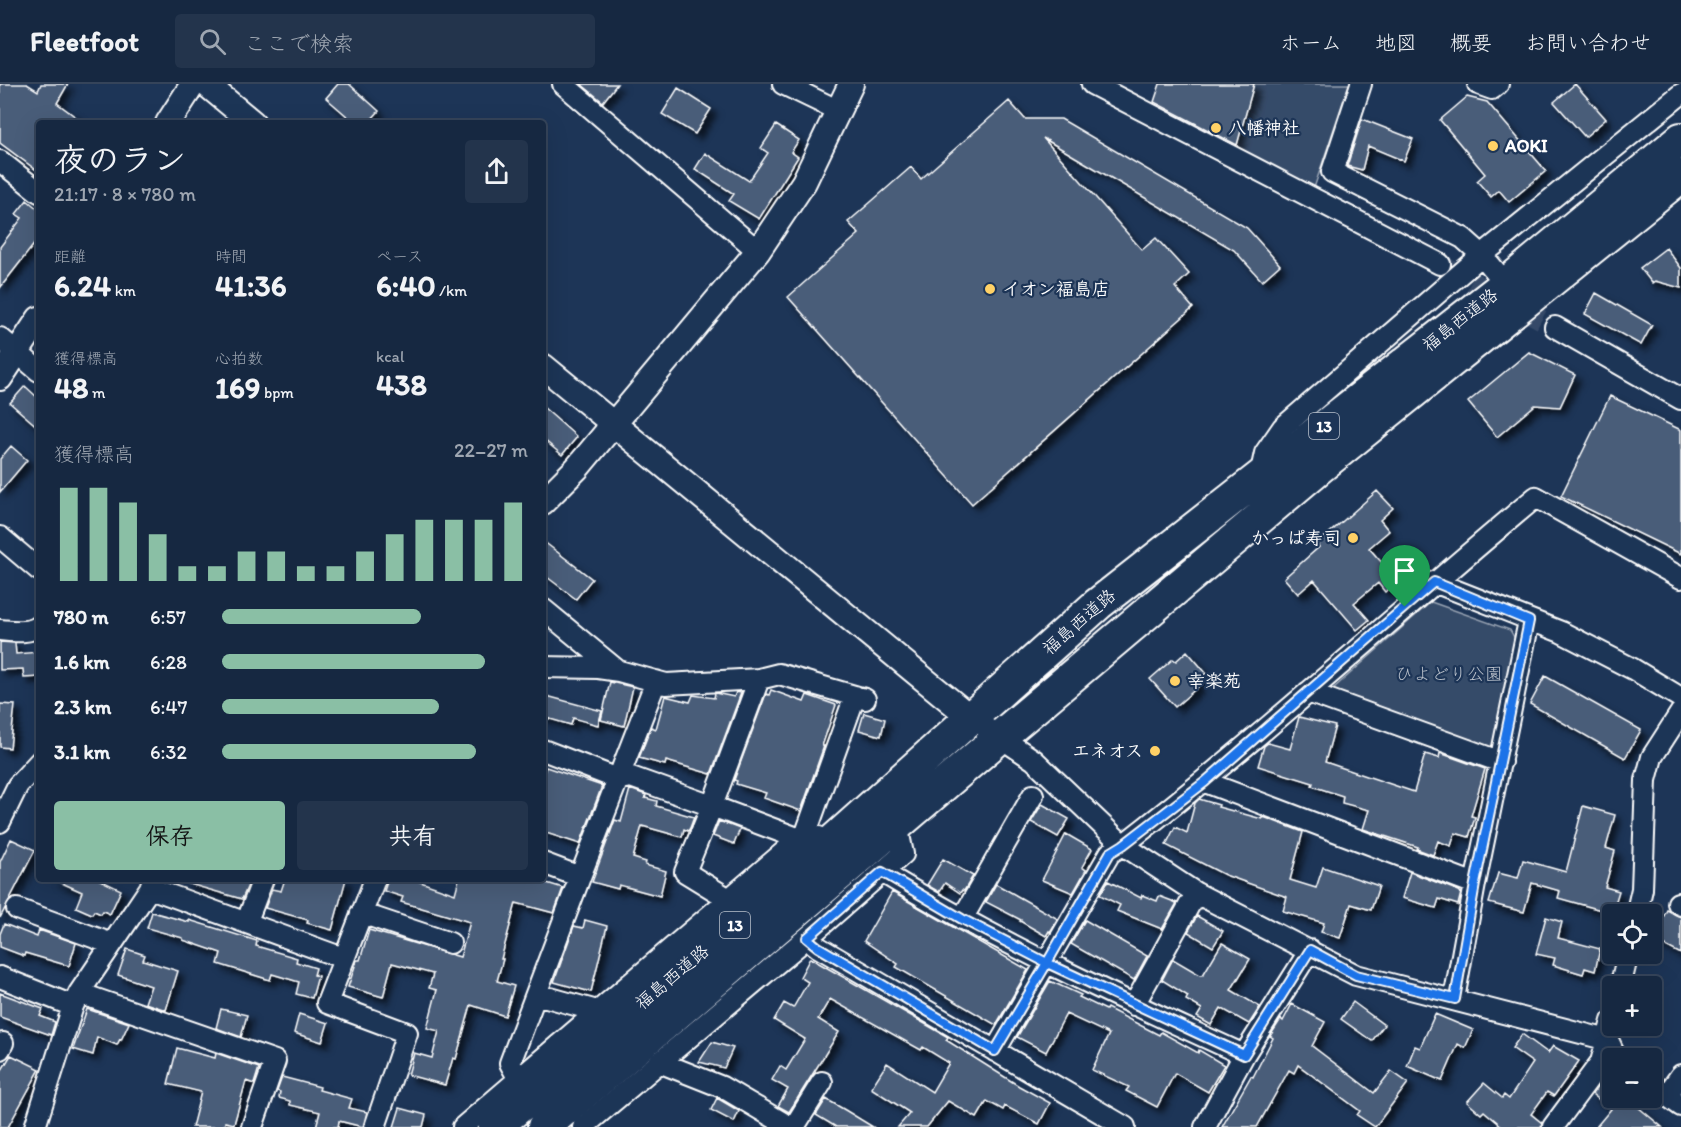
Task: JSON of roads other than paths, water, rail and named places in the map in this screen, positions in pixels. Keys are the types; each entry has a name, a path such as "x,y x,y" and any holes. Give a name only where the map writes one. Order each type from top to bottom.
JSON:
{"highway":[{"name":"福島西道路","path":"495,1127 813,838 970,717 1098,604 1506,284 1681,139"},
{"name":"福島西道路","path":"544,1127 1320,467 1679,181"}],"street":[{"path":"170,120 193,84"},
{"path":"206,84 249,120"},
{"path":"563,84 758,252"},
{"path":"783,84 839,111"},
{"path":"546,499 577,468 758,252 804,182 851,84"},
{"path":"1092,84 1440,264"},
{"path":"1361,84 1332,172 1463,238 1482,255 1506,284"},
{"path":"1478,84 1492,89 1498,84"},
{"path":"1260,476 1265,453 1283,427 1482,255 1681,94"},
{"path":"0,161 36,190"},
{"path":"0,378 9,346 36,322"},
{"path":"1555,327 1681,399"},
{"path":"9,346 36,368"},
{"path":"546,369 970,717 1034,760 1123,845 1196,893 1356,975 1608,1040 1612,1048"},
{"path":"995,1051 1110,853 1205,782 1536,496 1681,578"},
{"path":"0,537 36,567"},
{"path":"1434,582 1561,632 1633,669 1681,698"},
{"path":"546,611 619,671"},
{"path":"1455,999 1475,884 1529,621"},
{"path":"0,630 36,629"},
{"path":"463,1127 729,899 813,838 860,698 779,674 759,680 666,684 619,671 598,668 546,667"},
{"path":"729,899 686,872 759,680"},
{"path":"518,1078 510,1063 656,681"},
{"path":"1308,692 1501,762"},
{"path":"1639,904 1642,889 1646,780 1652,757 1681,712"},
{"path":"546,751 618,780 631,777 813,838"},
{"path":"0,822 18,785 36,769"},
{"path":"1205,782 1475,884"},
{"path":"962,919 1033,795"},
{"path":"583,1127 903,854 897,825"},
{"path":"546,864 580,877"},
{"path":"882,872 962,919 1047,963 1244,1055"},
{"path":"247,921 261,882"},
{"path":"374,882 327,1003 407,1033 375,1127"},
{"path":"35,1127 76,999 152,883 343,958"},
{"path":"1134,1005 1196,893"},
{"path":"17,909 112,944"},
{"path":"361,913 450,943"},
{"path":"807,938 818,947 1125,1127"},
{"path":"1205,1127 1244,1055 1310,950"},
{"path":"0,977 275,1061 252,1127"},
{"path":"536,994 597,1011"},
{"path":"1553,1127 1601,1062 1609,1036"},
{"path":"659,1062 722,1087 790,1127"},
{"path":"1666,1096 1681,1075"},
{"path":"794,1127 822,1082"}],"tunnel":[{"path":"1445,267 1555,327"}],"place":[{"name":"八幡神社","path":"1216,128"},
{"name":"AOKI","path":"1493,146"},
{"name":"イオン福島店","path":"990,289"},
{"name":"かっぱ寿司","path":"1353,538"},
{"name":"幸楽苑","path":"1175,681"},
{"name":"エネオス","path":"1155,751"}],"park label":[{"name":"ひよどり公園","path":"1449,674"}]}
